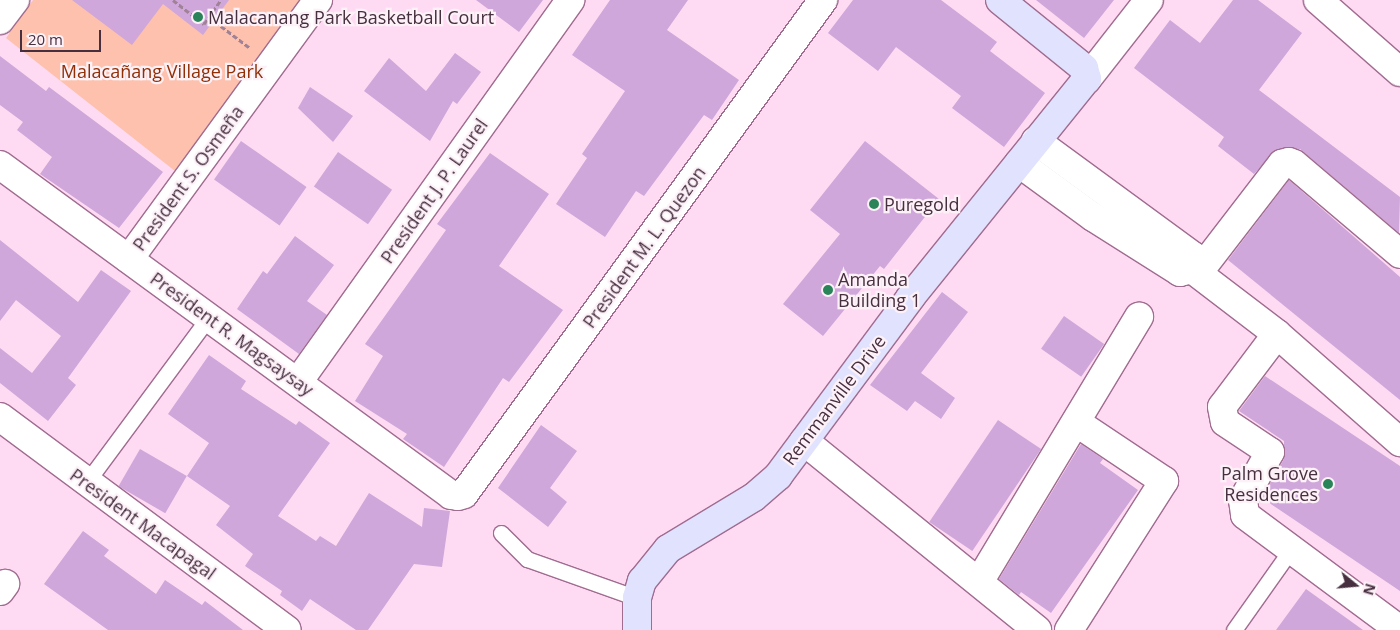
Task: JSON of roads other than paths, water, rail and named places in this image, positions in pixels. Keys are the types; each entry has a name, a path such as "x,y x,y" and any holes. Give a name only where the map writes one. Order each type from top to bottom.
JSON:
{"main road":[{"path":"1000,0 1084,68 1087,79"},
{"name":"Remmanville Drive","path":"637,630 637,598 642,581 668,549 754,497 778,476 910,298 1087,79"}],"street":[{"name":"President S. Osmeña","path":"129,259 318,0"},
{"name":"President J. P. Laurel","path":"298,382 570,0"},
{"name":"President M. L. Quezon","path":"464,494 823,0"},
{"path":"1087,79 1149,0"},
{"path":"1318,0 1400,72"},
{"path":"1036,141 1075,187"},
{"path":"1195,271 1282,164 1288,162 1294,164 1400,254"},
{"path":"1019,163 1075,187 1123,221 1180,272 1195,271 1277,334 1400,442"},
{"name":"President R. Magsaysay","path":"0,166 209,316 451,495 464,494"},
{"path":"980,582 1140,317"},
{"path":"1277,334 1222,406 1225,422 1270,452 1243,500 1245,515 1292,548 1400,630"},
{"name":"President Macapagal","path":"0,417 86,483 287,630"},
{"path":"1069,630 1164,481 1076,422"},
{"path":"804,440 1037,630"}],"lane":[{"path":"86,483 209,316"},
{"path":"501,533 527,559 637,598"},
{"path":"1234,630 1292,548"}],"place":[{"name":"Malacanang Park Basketball Court","path":"198,17"},
{"name":"Puregold","path":"874,204"},
{"name":"Amanda Building 1","path":"828,290"},
{"name":"Palm Grove Residences","path":"1328,484"}],"park label":[{"name":"Malacañang Village Park","path":"162,71"}]}
